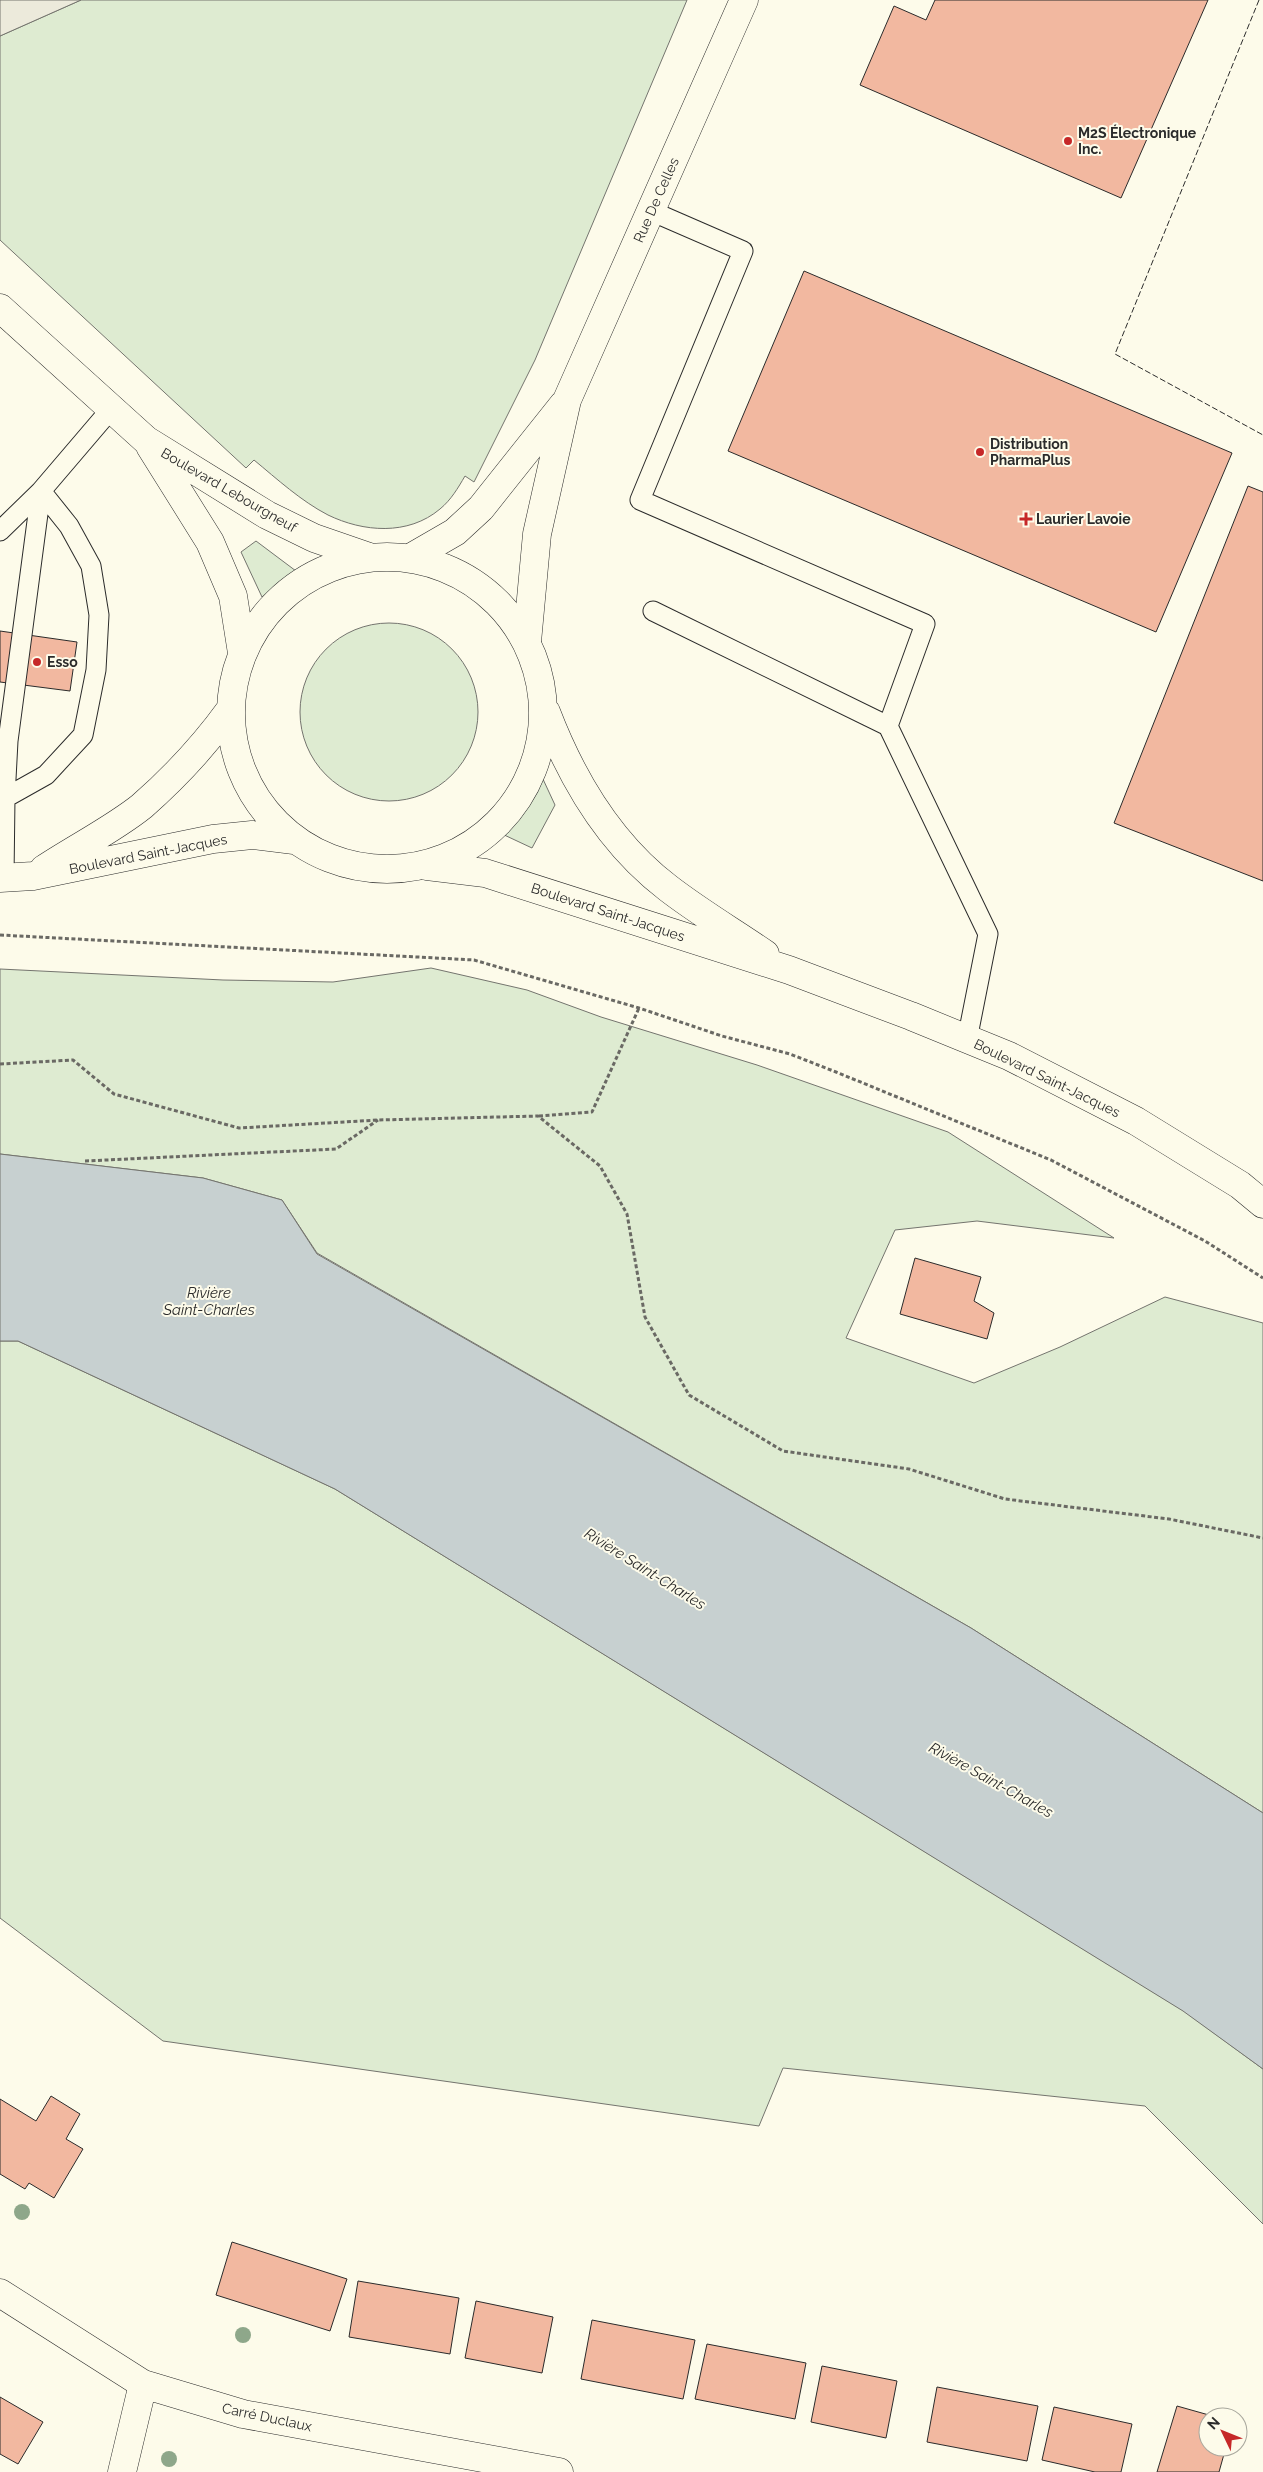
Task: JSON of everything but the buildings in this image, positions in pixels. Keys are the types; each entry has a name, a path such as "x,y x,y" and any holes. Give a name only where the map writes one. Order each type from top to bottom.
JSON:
{"main road":[{"name":"Rue De Celles","path":"527,642 537,534 567,400 744,0"},
{"name":"Boulevard Lebourgneuf","path":"0,308 146,440 267,515 314,538 369,557"},
{"name":"Rue De Celles","path":"410,558 454,532 481,508 567,400"},
{"name":"Boulevard Lebourgneuf","path":"146,440 210,542 233,596 242,653"},
{"path":"369,557 410,558 443,566 467,578 490,594 508,613 527,642 536,664 543,703 540,747 524,788 498,823 464,849 424,865 378,870 334,861 294,840 266,814 246,783 233,747 230,710 232,687 242,653 260,620 279,600 310,576 335,565 369,557"},
{"name":"Boulevard Saint-Jacques","path":"543,703 559,746 590,804 624,848 667,887 789,970"},
{"name":"Boulevard Saint-Jacques","path":"32,876 140,807 209,740 230,710"},
{"name":"Boulevard Saint-Jacques","path":"2,878 32,876 213,839 252,835 294,840"},
{"name":"Boulevard Saint-Jacques","path":"424,865 485,873 789,970 1009,1056 1136,1121 1240,1185 1260,1194"},
{"name":"Carré Duclaux","path":"0,2293 143,2384 243,2414 560,2472"},
{"path":"122,2472 143,2384"}],"lane":[{"path":"651,210 743,251 640,500 926,624 888,726"},
{"path":"0,531 41,491 111,409"},
{"path":"2,796 46,775 83,735 96,670 99,614 91,566 69,526 41,491"},
{"path":"2,878 2,796 41,491"},
{"path":"653,611 888,726 988,934 967,1040"}],"path":[{"path":"0,935 474,960 639,1008 722,1036 790,1054 1051,1160 1205,1241 1263,1278"},
{"path":"0,1064 73,1060 114,1094 240,1128 378,1120 538,1116 592,1112 639,1008"},
{"path":"538,1116 600,1166 623,1206 627,1214 645,1317 689,1395 783,1451 909,1469 1005,1499 1169,1520 1263,1538"},
{"path":"85,1161 336,1149 378,1120"}],"green space":[{"path":"81,0 687,0 535,360 474,482 465,476 448,502 427,518 414,524 385,529 356,525 328,515 308,503 254,460 246,468 0,240 0,36"},
{"path":"256,541 296,571 262,597 241,552"},
{"path":"389,623 423,630 438,638 452,649 463,663 471,678 478,712 471,746 463,761 452,775 438,786 423,794 389,801 355,794 340,786 326,775 315,761 307,746 300,712 307,678 315,663 326,649 340,638 355,630"},
{"path":"542,777 555,805 532,848 500,833 514,820"},
{"path":"431,968 527,990 601,1017 757,1065 948,1132 1114,1238 977,1221 895,1230 846,1338 974,1383 1060,1347 1165,1297 1263,1323 1263,1813 971,1628 317,1253 282,1200 203,1178 0,1154 0,969 223,980 333,982"},
{"path":"0,1341 18,1341 335,1489 1184,2011 1263,2069 1263,2224 1145,2106 783,2068 759,2126 163,2041 0,1918"}],"shaded area":[{"path":"0,0 81,0 0,36"}],"water":[{"name":"Rivière Saint-Charles","path":"0,1154 203,1178 282,1200 317,1254 971,1628 1263,1813 1263,2069 1183,2011 335,1489 18,1341 0,1341"}],"fence":[{"path":"1259,0 1115,354 1263,435"}],"place":[{"name":"M2S Électronique Inc.","path":"1068,141"},
{"name":"Distribution PharmaPlus","path":"980,452"},
{"name":"Laurier Lavoie","path":"1026,519"},
{"name":"Esso","path":"37,662"}]}
